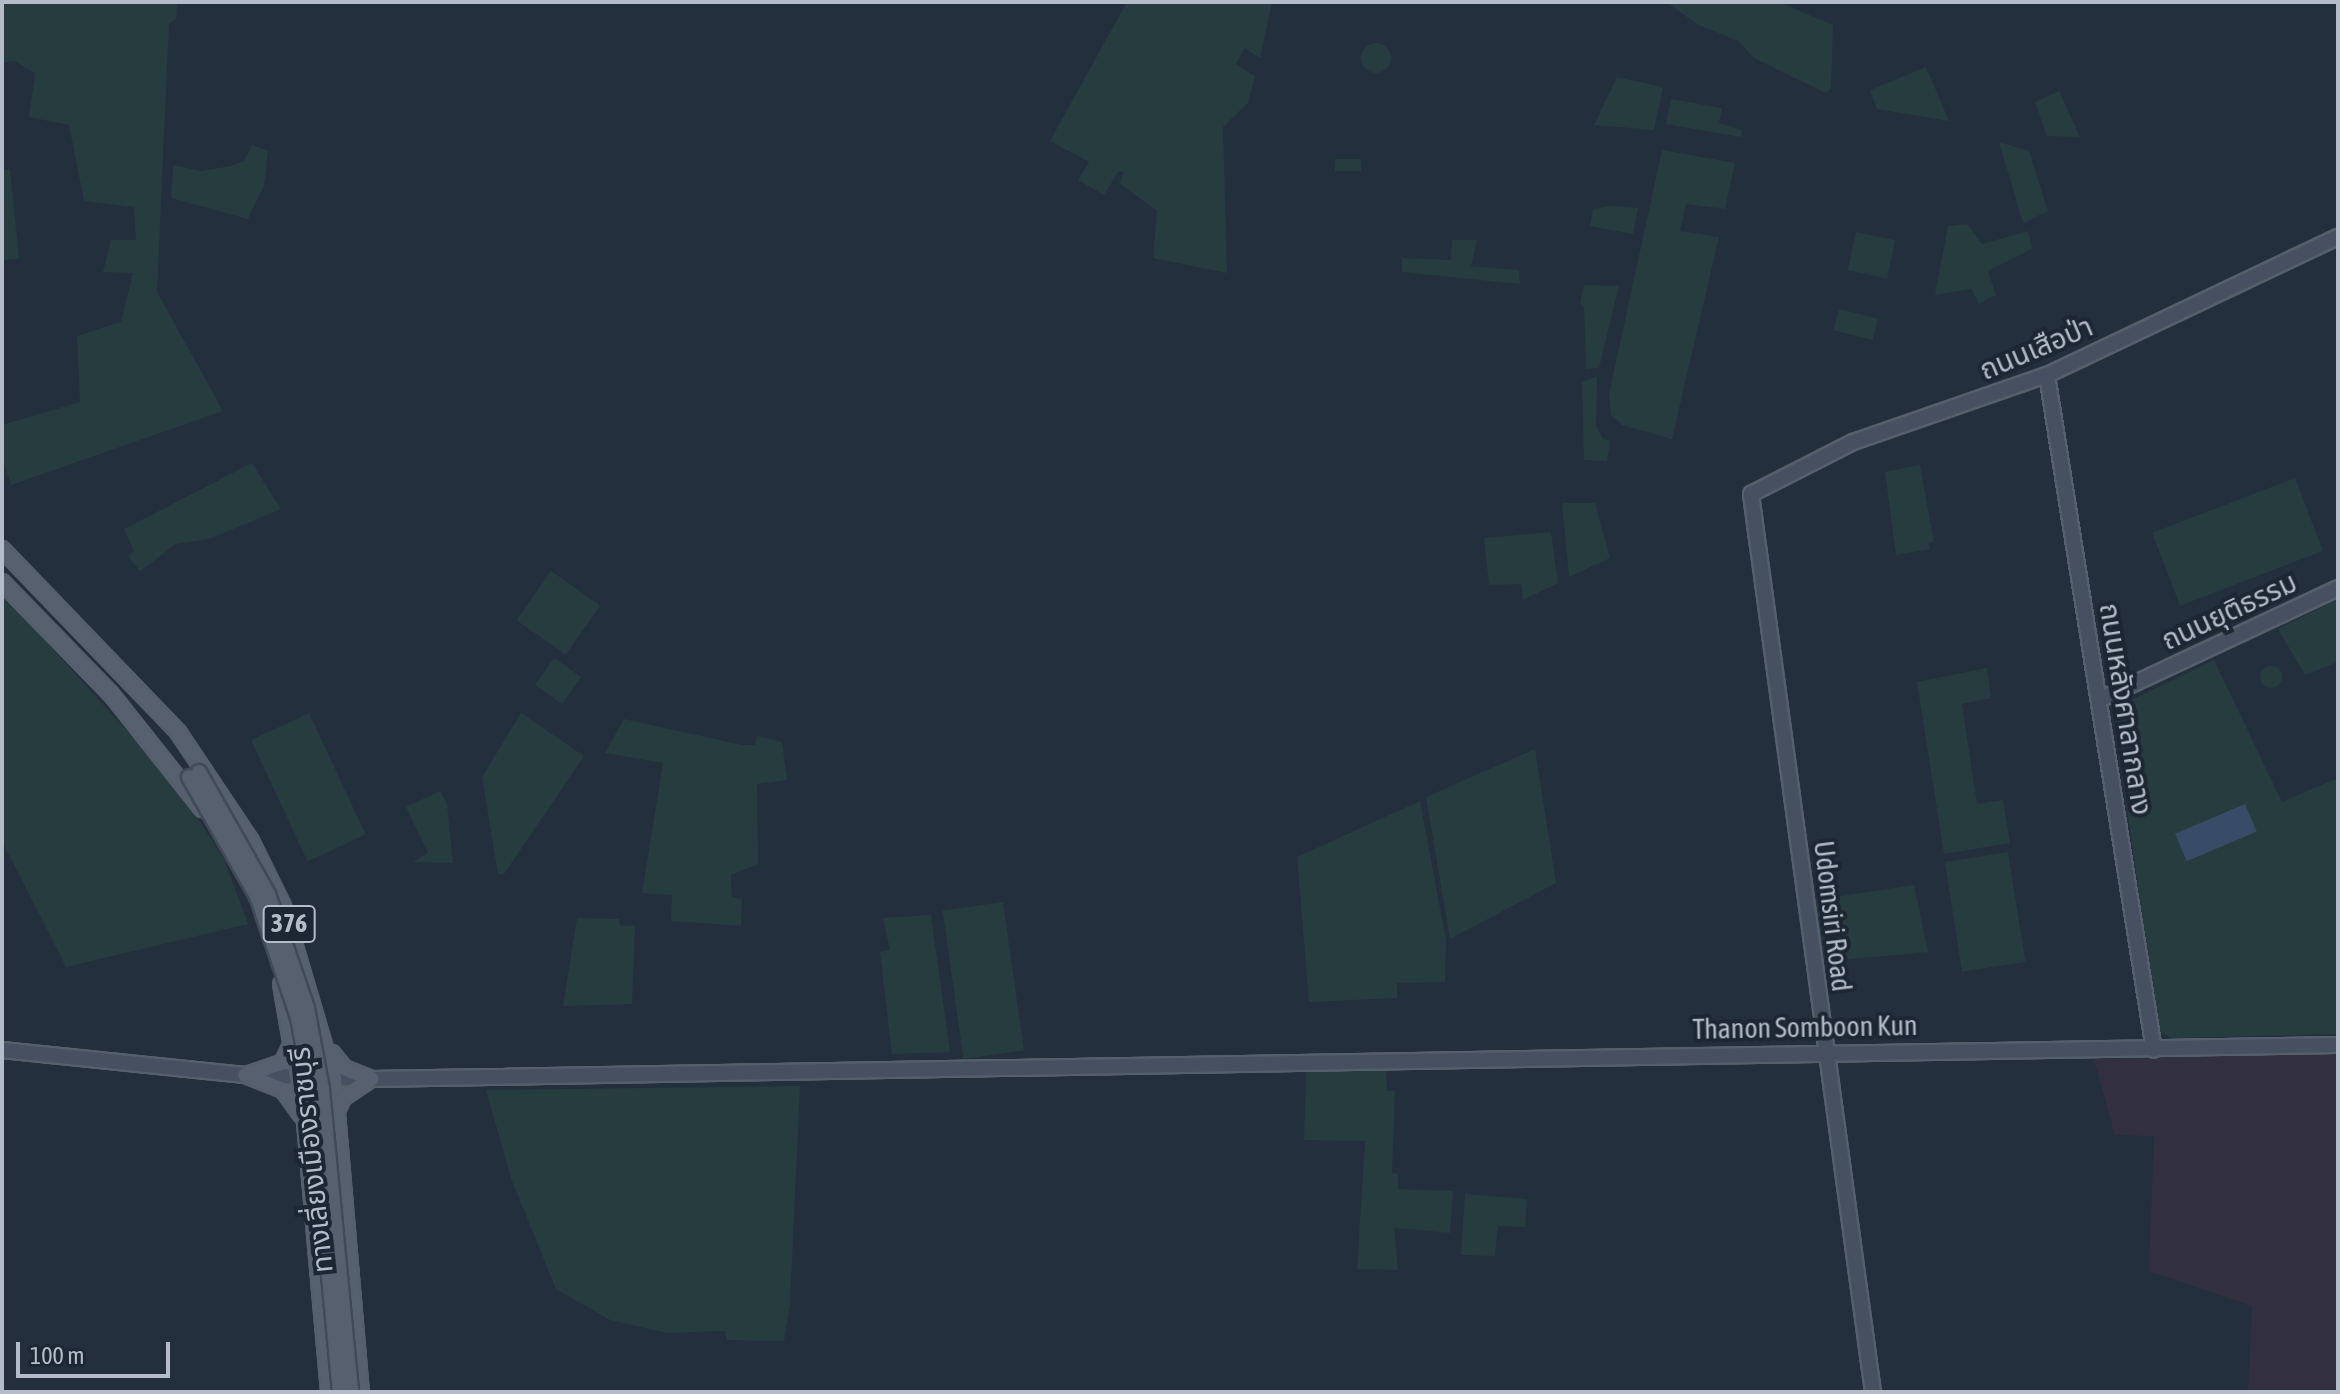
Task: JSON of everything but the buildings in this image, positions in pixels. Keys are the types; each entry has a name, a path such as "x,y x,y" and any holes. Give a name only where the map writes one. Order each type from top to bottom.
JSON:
{"main road":[{"name":"ทางเลี่ยงเมืองราชบุรี","path":"2,549 136,686 207,771 251,841 283,906 328,1046 334,1078 361,1392"},
{"name":"ทางเลี่ยงเมืองราชบุรี","path":"2,582 194,775 257,896 298,1018 311,1086 340,1392"},
{"name":"ทางเลี่ยงเมืองราชบุรี","path":"136,686 268,894 307,1008 322,1089 351,1392"},
{"name":"ทางเลี่ยงเมืองราชบุรี","path":"111,694 224,844 278,972 305,1123 329,1392"},
{"path":"245,1075 283,1062 292,1040"},
{"path":"328,1046 344,1068 371,1079"},
{"path":"245,1075 283,1090 305,1123"},
{"path":"337,1113 343,1098 371,1079"}],"street":[{"name":"ถนนเสือป่า","path":"1751,494 1853,442 2047,375 2338,237"},
{"name":"ถนนหลังศาลากลาง","path":"2047,375 2154,1050"},
{"name":"Udomsiri Road","path":"1751,494 1873,1392"},
{"name":"ถนนยุติธรรม","path":"2099,700 2338,588"},
{"name":"Thanon Somboon Kun","path":"2,1050 245,1075 371,1079 1272,1061 2338,1045"}],"shaded area":[{"path":"2338,1054 2338,1392 2248,1392 2252,1306 2149,1271 2154,1136 2115,1135 2093,1056"}],"green space":[{"path":"2,2 177,2 176,19 169,24 157,292 223,411 11,485 2,457 2,425 80,402 77,336 121,322 133,273 103,272 111,240 136,240 134,207 84,201 69,125 29,117 35,73 15,61 2,63"},
{"path":"1127,2 1272,2 1260,58 1245,48 1236,64 1255,76 1248,103 1223,127 1227,273 1153,258 1157,211 1119,183 1124,171 1118,172 1104,195 1078,180 1089,162 1050,141"},
{"path":"1666,2 1778,2 1833,25 1831,89 1826,93 1754,58 1738,41 1697,24"},
{"path":"1376,43 1387,47 1391,58 1387,69 1376,73 1365,69 1361,58 1365,47"},
{"path":"1926,67 1949,121 1877,109 1870,90"},
{"path":"1617,77 1663,87 1654,130 1594,125"},
{"path":"2059,91 2080,137 2047,136 2035,102"},
{"path":"1671,99 1722,108 1719,123 1742,130 1741,137 1666,124"},
{"path":"1999,142 2029,151 2048,211 2023,223"},
{"path":"252,145 268,151 264,185 248,219 171,198 173,165 201,171 231,166 244,161"},
{"path":"1662,150 1735,163 1725,209 1686,204 1680,231 1719,237 1672,439 1622,425 1611,415 1609,394"},
{"path":"1335,159 1361,159 1361,171 1335,171"},
{"path":"10,169 19,259 2,260 2,170"},
{"path":"1611,206 1638,208 1633,234 1590,226 1593,209"},
{"path":"1967,224 1982,244 2028,231 2032,249 1988,271 1996,295 1979,304 1971,289 1935,295 1948,226"},
{"path":"1856,232 1895,240 1887,278 1848,270"},
{"path":"1452,240 1477,240 1471,266 1519,270 1520,284 1402,272 1402,258 1451,260"},
{"path":"1584,285 1619,286 1599,368 1586,369 1584,306 1580,303"},
{"path":"1839,309 1878,319 1872,340 1834,330"},
{"path":"1597,376 1596,426 1603,439 1610,441 1607,461 1584,460 1582,382"},
{"path":"252,463 281,509 209,539 176,544 140,571 128,556 134,551 124,529"},
{"path":"1920,465 1934,542 1928,543 1930,549 1896,555 1885,472"},
{"path":"2295,478 2323,551 2180,606 2152,533"},
{"path":"1562,503 1595,503 1610,558 1569,577"},
{"path":"1551,532 1558,583 1523,600 1521,584 1489,585 1484,538"},
{"path":"551,571 600,605 566,655 517,620"},
{"path":"2,593 177,786 224,859 248,924 66,967 2,841"},
{"path":"2338,599 2338,662 2305,675 2278,629"},
{"path":"554,658 581,677 562,704 535,685"},
{"path":"2214,660 2282,802 2338,778 2338,1034 2172,1038 2158,1031 2113,709"},
{"path":"2271,666 2279,669 2282,677 2279,685 2271,688 2263,685 2260,677 2263,669"},
{"path":"1987,668 1991,698 1962,704 1977,804 2003,800 2010,843 1944,854 1917,682"},
{"path":"309,713 366,834 308,861 251,740"},
{"path":"521,713 584,756 504,874 498,874 482,777"},
{"path":"624,719 742,745 755,745 757,736 782,742 787,780 757,784 758,864 731,875 732,897 742,899 741,926 671,921 672,895 642,893 663,763 605,753"},
{"path":"1535,749 1556,883 1450,939 1426,797"},
{"path":"440,791 447,804 453,863 413,862 428,853 406,807"},
{"path":"1420,801 1446,940 1445,982 1397,983 1397,998 1309,1002 1297,857"},
{"path":"2008,852 2025,962 1962,972 1945,862"},
{"path":"1914,885 1928,952 1821,962 1814,900"},
{"path":"1003,902 1024,1051 963,1059 943,910"},
{"path":"931,915 950,1052 892,1054 880,952 890,950 883,918"},
{"path":"577,918 618,919 621,926 635,925 632,1004 563,1006"},
{"path":"1386,1068 1387,1091 1395,1091 1392,1173 1398,1174 1398,1189 1453,1191 1450,1233 1394,1228 1398,1270 1357,1269 1365,1141 1304,1140 1306,1072"},
{"path":"800,1086 790,1304 784,1341 727,1340 725,1331 667,1333 610,1320 556,1289 512,1181 486,1090"},
{"path":"1465,1194 1527,1199 1525,1227 1498,1226 1495,1256 1461,1255"}],"water":[{"path":"2245,804 2257,832 2187,861 2175,834"}]}
